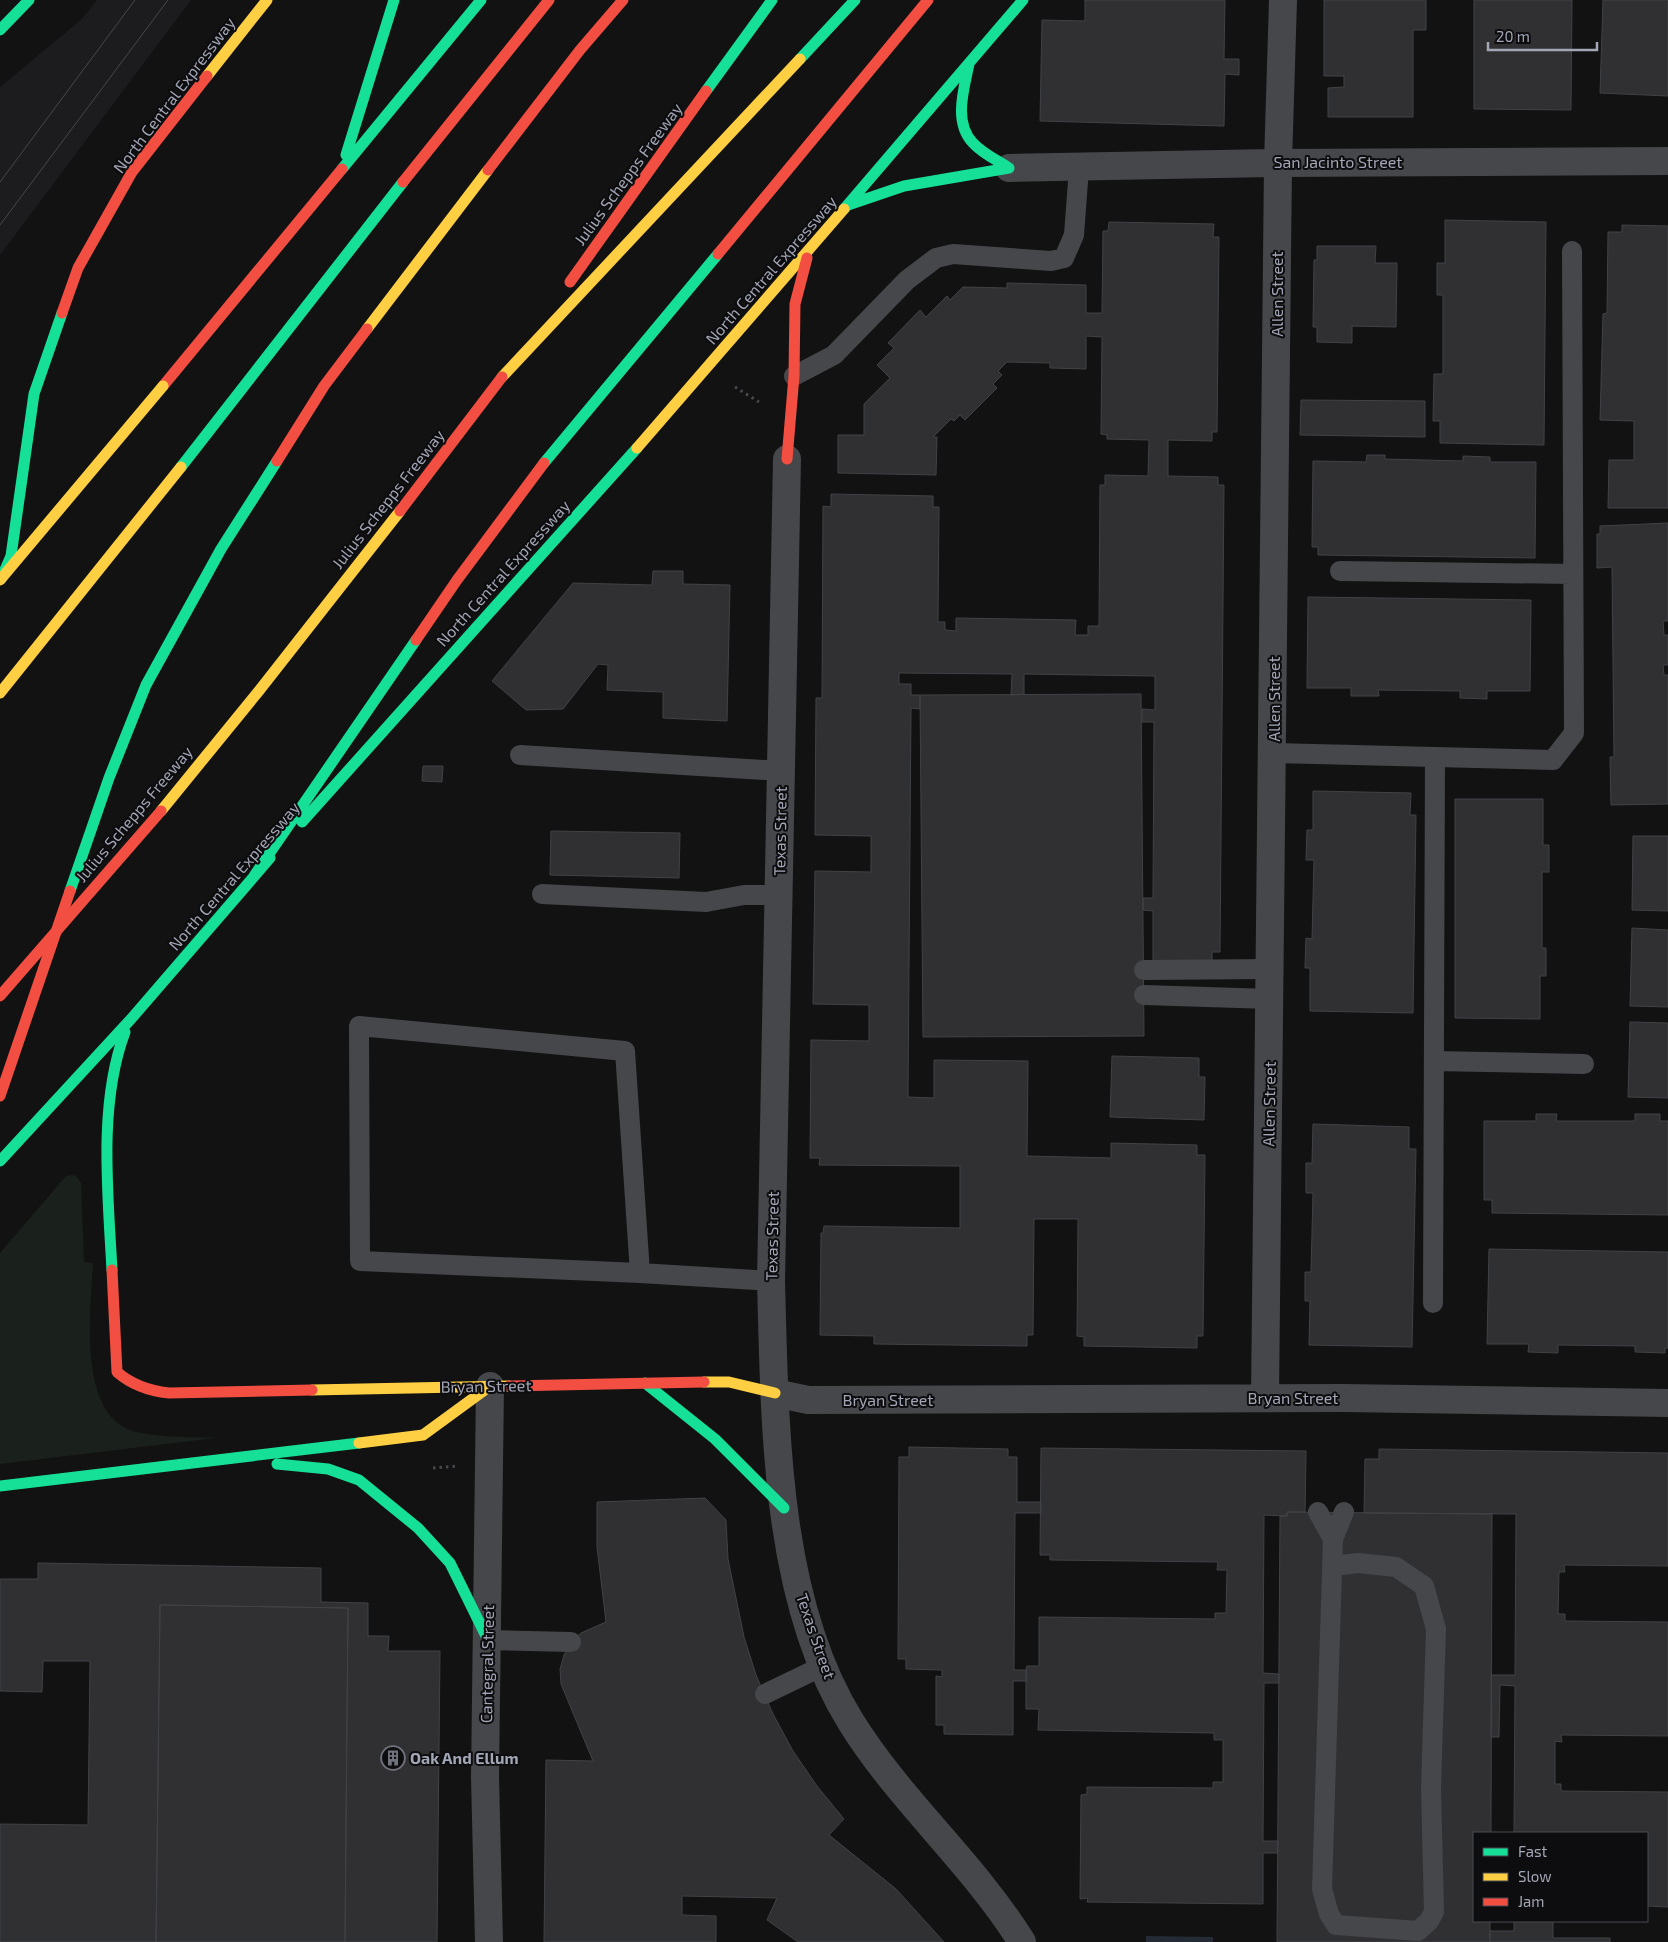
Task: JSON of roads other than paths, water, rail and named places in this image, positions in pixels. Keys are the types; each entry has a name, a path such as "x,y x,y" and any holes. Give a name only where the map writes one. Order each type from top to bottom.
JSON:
{"main road":[{"path":"0,30 29,0"},
{"name":"North Central Expressway","path":"0,581 11,556 34,394 78,268 132,172 267,0"},
{"path":"342,169 394,0"},
{"path":"0,581 481,0"},
{"path":"0,693 164,489 549,0"},
{"path":"0,1096 110,778 146,685 221,549 324,386 580,50 623,0"},
{"name":"Julius Schepps Freeway","path":"564,290 772,0"},
{"path":"502,377 855,0"},
{"path":"254,876 457,580 524,488 928,0"},
{"name":"North Central Expressway","path":"0,1161 131,1019 254,876 705,372 1023,0"},
{"path":"969,64 960,110 964,124 972,143 1009,168"},
{"path":"848,205 904,186 1009,168"},
{"path":"787,459 794,376 795,304 808,251"},
{"name":"Julius Schepps Freeway","path":"0,996 126,850 258,691 359,564 502,377 553,306"},
{"name":"Bryan Street","path":"131,1019 116,1053 108,1097 110,1271 116,1372 126,1381 142,1388 169,1394 645,1382 729,1382 775,1393"},
{"path":"645,1382 715,1439 784,1508"},
{"path":"0,1486 423,1435 490,1386"},
{"path":"230,1459 328,1470 359,1480 418,1528 450,1564 488,1640"}],"street":[{"name":"Allen Street","path":"1265,1398 1274,753 1278,162 1283,0"},
{"name":"San Jacinto Street","path":"1009,168 1080,168 1278,162 1668,161"},
{"name":"Texas Street","path":"787,459 771,1281 775,1393 784,1508 803,1610 823,1666 850,1721 891,1778 976,1880 1022,1942"},
{"name":"Cantegral Street","path":"489,1942 485,1777 490,1386"},
{"name":"Bryan Street","path":"775,1393 808,1400 1265,1398 1668,1403"}],"lane":[{"path":"794,376 834,355 907,280 936,258 953,254 1051,261 1064,258 1074,235 1080,168"},
{"path":"1274,753 1553,760 1574,733 1572,250"},
{"path":"1340,571 1573,574"},
{"path":"520,755 781,771"},
{"path":"1433,1303 1435,757"},
{"path":"542,894 706,902 744,895 778,895"},
{"path":"1144,970 1270,969"},
{"path":"1144,995 1270,999"},
{"path":"640,1273 625,1051 359,1026 360,1261 640,1273 771,1281"},
{"path":"1434,1062 1584,1064"},
{"path":"1318,1512 1333,1539"},
{"path":"1333,1566 1358,1563 1396,1567 1424,1586 1436,1628 1431,1788 1434,1912 1430,1921 1418,1930 1336,1925 1329,1914 1322,1889 1333,1539 1344,1512"},
{"path":"488,1640 571,1642"},
{"path":"765,1694 823,1666"}],"tram line":[{"path":"0,182 135,0"},
{"path":"0,225 168,0"}],"place":[{"name":"Oak And Ellum","path":"393,1758"}]}
